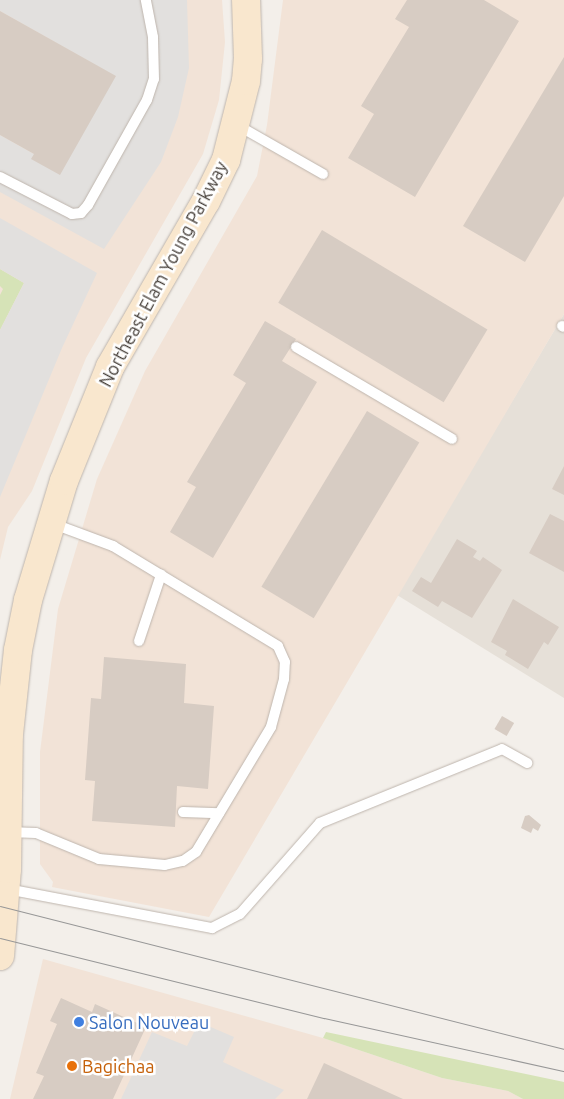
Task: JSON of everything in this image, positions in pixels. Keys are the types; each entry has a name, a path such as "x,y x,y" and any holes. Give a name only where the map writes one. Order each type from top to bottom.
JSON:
{"street":[{"name":"Northeast Elam Young Parkway","path":"0,956 6,889 10,734 18,650 28,600 64,481 110,367 216,182 236,124 248,59 246,0"}],"lane":[{"path":"0,177 72,214 81,213 88,205 148,100 154,79 153,37 146,0"},
{"path":"236,124 323,174"},
{"path":"296,347 452,439"},
{"path":"7,832 36,833 99,859 165,865 183,861 196,852 271,726 284,679 285,662 278,646 113,546 51,523"},
{"path":"139,641 161,575"},
{"path":"6,889 212,928 240,914 320,822 502,749 527,763"},
{"path":"184,812 219,813"}],"shaded area":[{"path":"0,0 222,0 225,42 219,100 203,154 86,358 32,491 8,527 0,560"},
{"path":"0,0 187,0 189,68 178,117 161,162 104,249 0,192 0,135 34,154 115,76 0,11"},
{"path":"283,0 564,0 564,314 209,917 52,887 53,882 40,864 40,752 58,609 97,479 145,371 257,176 267,125"},
{"path":"0,218 97,273 62,348 0,497 0,330 24,283 0,269"},
{"path":"564,314 564,698 397,595"},
{"path":"43,959 323,1038 442,1078 508,1091 523,1099 10,1099"},
{"path":"199,1022 234,1037 223,1062 284,1090 275,1099 121,1099 152,1032 187,1046"}],"green space":[{"path":"0,269 24,283 0,330 0,295 3,289 0,286"},
{"path":"326,1032 564,1082 564,1099 523,1099 508,1091 442,1078 323,1038"}],"building":[{"path":"407,0 484,0 519,21 415,197 348,158 374,114 361,106 409,27 395,19"},
{"path":"0,11 116,76 60,175 31,159 34,154 0,135"},
{"path":"564,57 564,196 525,262 463,226"},
{"path":"322,230 487,329 444,402 278,303"},
{"path":"265,321 296,339 282,361 317,382 213,558 170,532 196,487 187,482 246,383 233,375"},
{"path":"367,411 419,442 314,618 261,587"},
{"path":"564,466 564,495 552,489"},
{"path":"550,514 564,521 564,572 529,553"},
{"path":"457,539 477,551 473,557 480,561 483,557 502,570 472,618 442,601 438,607 412,591 421,577 431,583"},
{"path":"513,599 559,627 548,645 544,642 528,669 505,655 507,651 491,642"},
{"path":"104,657 186,664 184,703 214,706 208,789 177,786 175,827 92,821 95,781 85,780 91,698 101,699"},
{"path":"502,716 514,723 507,736 494,729"},
{"path":"529,815 541,825 538,831 533,828 531,833 521,828 525,816"},
{"path":"61,998 92,1012 95,1004 146,1027 113,1099 33,1099 44,1076 36,1073 57,1024 50,1021"},
{"path":"324,1063 403,1099 307,1099"}],"tram line":[{"path":"0,906 564,1049"},
{"path":"0,938 324,1018 564,1071"}],"place":[{"name":"Salon Nouveau","path":"79,1022"},
{"name":"Bagichaa","path":"72,1066"}]}
